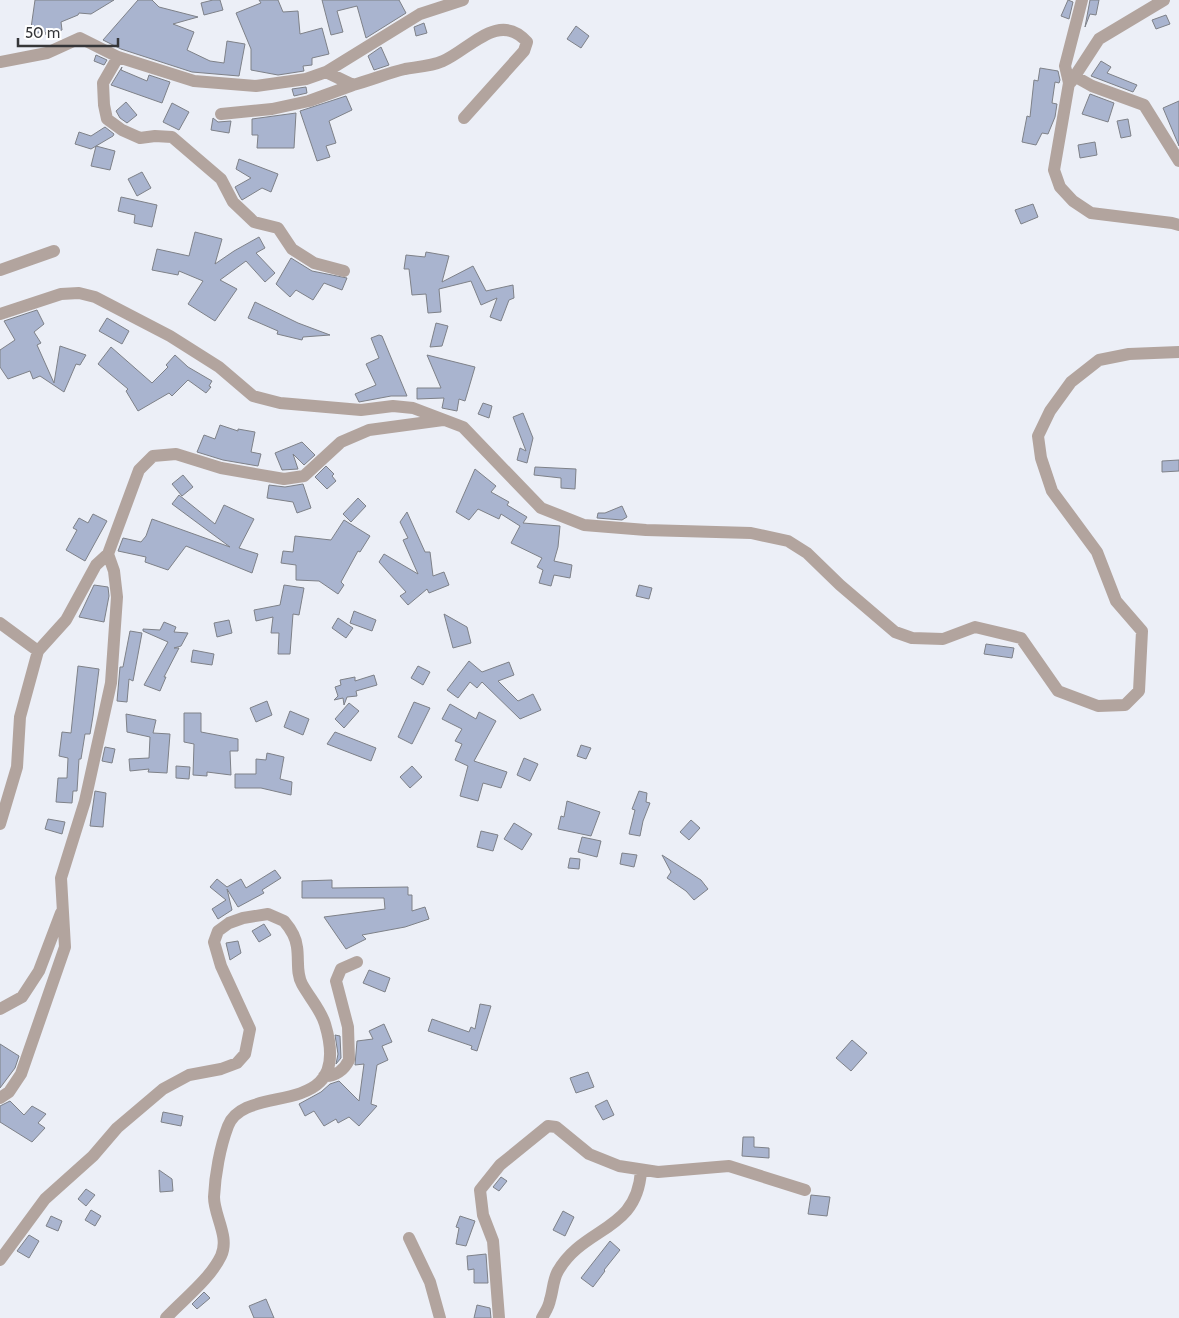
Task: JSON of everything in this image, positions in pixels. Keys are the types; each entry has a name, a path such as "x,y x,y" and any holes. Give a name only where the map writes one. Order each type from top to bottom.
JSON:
{"street":[{"path":"0,62 47,53 80,38 118,57 194,81 247,85 306,79 326,72 420,14 463,0"},
{"path":"1082,0 1065,66 1073,80 1144,105 1179,161"},
{"path":"1164,0 1099,39 1073,80 1054,170 1060,187 1073,201 1091,213 1172,222 1179,225"},
{"path":"221,114 272,109 309,101 403,70 443,61 476,38 501,30 515,31 527,42 524,51 464,118"},
{"path":"118,57 103,82 107,119 122,130 140,138 155,136 172,137 221,179 233,202 254,222 278,228 292,248 314,263 344,271"},
{"path":"326,72 353,85"},
{"path":"0,270 54,251"},
{"path":"0,314 61,294 79,293 95,297 170,336 219,367 253,396 280,403 361,410 393,406 406,407 463,427 541,508 584,525 646,530 751,533 788,541 807,553 840,585 896,632 912,638 943,639 975,627 1021,638 1058,691 1098,706 1125,705 1139,691 1142,631 1116,601 1097,552 1052,491 1040,458 1038,436 1050,411 1071,382 1099,360 1129,354 1179,352"},
{"path":"0,824 17,767 20,717 38,650 66,620 96,565 108,554 139,470 153,456 176,454 221,468 284,479 304,476 341,442 368,430 446,420"},
{"path":"0,1098 9,1092 22,1074 65,947 61,878 85,801 111,683 117,597 114,571 108,554"},
{"path":"0,623 38,650"},
{"path":"0,1009 22,997 38,971 62,909"},
{"path":"0,1260 45,1199 94,1156 117,1128 130,1117 163,1090 189,1075 221,1069 237,1063 245,1054 250,1029 221,966 214,942 218,932 228,923 243,918 268,914 284,920 291,930 297,945 298,971 301,983 324,1022 329,1055 324,1076 306,1092 240,1111 229,1123 224,1137 214,1198 223,1236 222,1254 213,1269 166,1318"},
{"path":"324,1076 338,1073 348,1060 348,1027 336,981 341,969 357,962"},
{"path":"499,1318 493,1241 483,1215 480,1190 500,1165 548,1126 556,1127 589,1154 619,1166 641,1171 702,1170 729,1166 805,1190"},
{"path":"542,1318 550,1303 558,1271 578,1247 623,1217 632,1206 640,1188 641,1171"},
{"path":"409,1238 430,1282 440,1318"}],"building":[{"path":"35,0 114,0 91,14 79,13 61,22 62,30 46,35 45,31 30,35"},
{"path":"138,0 152,0 159,7 198,17 173,24 194,32 187,50 210,61 224,63 227,41 245,44 239,76 192,72 121,49 103,40"},
{"path":"220,0 223,10 204,15 201,3"},
{"path":"259,0 278,0 283,12 298,11 300,34 322,28 329,54 312,58 312,65 303,66 304,71 278,75 251,70 251,49 236,13 261,3"},
{"path":"322,0 399,0 406,13 366,38 357,6 337,11 343,32 331,35"},
{"path":"1068,0 1073,2 1069,19 1061,16"},
{"path":"1090,0 1099,0 1096,15 1090,14 1085,27"},
{"path":"1166,15 1170,24 1156,29 1152,20"},
{"path":"424,23 427,33 416,36 414,27"},
{"path":"576,26 589,36 581,48 567,39"},
{"path":"381,47 389,65 374,70 368,56"},
{"path":"96,55 107,60 104,65 94,61"},
{"path":"1101,61 1111,67 1107,73 1137,85 1133,92 1091,76"},
{"path":"122,67 121,70 147,81 149,75 170,82 162,103 111,85"},
{"path":"1040,68 1058,71 1060,80 1059,83 1055,82 1052,103 1057,104 1055,117 1048,134 1042,133 1036,145 1022,142 1027,116 1030,117 1034,80 1038,81"},
{"path":"306,87 307,93 294,96 292,89"},
{"path":"1090,94 1114,103 1108,122 1082,114"},
{"path":"346,96 352,110 329,121 336,143 326,146 330,157 317,161 300,111"},
{"path":"1179,101 1179,146 1163,108"},
{"path":"126,102 137,115 127,123 120,118 116,111"},
{"path":"172,103 189,112 179,130 163,122"},
{"path":"296,113 294,148 257,148 258,135 252,135 252,119"},
{"path":"213,118 218,122 231,121 229,133 211,130"},
{"path":"1128,119 1131,136 1121,138 1117,121"},
{"path":"105,127 114,134 113,136 91,149 75,144 79,132 91,136"},
{"path":"1095,142 1097,155 1080,158 1078,145"},
{"path":"96,146 115,151 110,170 91,166"},
{"path":"239,159 278,174 271,192 262,188 242,200 235,187 251,178 236,169"},
{"path":"142,172 151,188 137,196 128,179"},
{"path":"121,197 157,205 152,227 134,223 135,215 118,211"},
{"path":"1033,204 1038,217 1021,224 1015,210"},
{"path":"195,232 222,239 215,264 259,237 265,248 256,253 275,273 265,282 246,261 220,280 237,289 215,321 188,304 203,281 179,271 178,275 152,270 157,249 189,256"},
{"path":"426,252 449,256 442,282 473,266 486,291 513,285 514,298 509,300 501,321 490,317 497,298 481,305 471,281 439,289 441,312 428,313 426,294 412,295 409,269 404,269 406,255 425,257"},
{"path":"291,258 312,271 347,278 342,290 324,283 313,300 296,290 290,297 276,284"},
{"path":"255,302 298,323 330,335 303,337 302,340 277,334 278,331 248,318"},
{"path":"37,310 44,324 34,332 41,343 37,345 54,383 60,346 86,355 80,365 76,364 64,392 40,376 33,379 30,371 8,379 0,367 0,350 15,340 4,321"},
{"path":"107,318 129,331 122,344 99,331"},
{"path":"436,323 448,326 442,346 430,347"},
{"path":"379,335 382,336 407,396 391,396 359,402 355,394 376,385 366,364 379,358 371,338"},
{"path":"111,347 152,383 168,367 166,365 175,355 188,367 212,381 209,386 211,387 206,393 188,380 172,396 169,393 138,411 126,391 128,389 98,364"},
{"path":"427,355 475,367 465,401 459,399 457,411 442,408 444,398 417,399 417,388 441,388"},
{"path":"483,403 492,406 489,418 478,414"},
{"path":"523,413 533,438 527,463 517,460 520,448 526,451 513,417"},
{"path":"220,425 238,431 238,429 255,432 251,452 261,454 258,466 223,460 197,452 204,435 215,439"},
{"path":"302,442 315,455 304,465 293,454 298,469 282,470 275,453"},
{"path":"1179,460 1179,471 1162,472 1162,461"},
{"path":"326,466 334,474 332,476 336,481 327,489 315,477"},
{"path":"535,467 576,469 575,489 561,488 561,478 534,475"},
{"path":"475,469 496,486 491,492 509,502 507,505 527,517 523,523 560,526 558,547 554,561 572,565 570,578 554,575 551,586 539,583 543,570 537,567 542,558 511,543 520,526 501,514 499,519 478,509 469,520 456,512"},
{"path":"183,475 193,487 182,496 172,484"},
{"path":"303,484 311,508 297,513 293,502 267,498 269,485 285,487"},
{"path":"179,495 215,524 224,505 254,519 239,548 258,554 252,573 186,546 168,570 145,562 146,557 118,551 123,538 141,542 146,536 152,519 230,547 172,504"},
{"path":"358,498 366,506 351,522 343,514"},
{"path":"622,506 627,517 622,520 597,518 598,513 605,513"},
{"path":"407,512 425,552 430,552 433,576 444,572 449,585 429,593 427,589 408,605 400,596 406,592 379,562 384,554 418,574 403,540 408,538 400,522"},
{"path":"93,514 107,521 85,561 66,550 77,530 73,528 79,518 88,523"},
{"path":"344,520 370,536 360,552 358,551 341,582 344,585 338,594 319,581 296,580 296,565 281,563 283,551 293,552 295,536 331,540"},
{"path":"94,585 108,587 109,596 104,622 79,617"},
{"path":"284,585 304,588 299,615 293,614 290,654 278,654 279,633 271,633 273,617 256,621 254,610 280,605"},
{"path":"639,585 652,588 649,599 636,596"},
{"path":"354,611 376,620 372,631 350,623"},
{"path":"444,614 467,627 471,643 453,648"},
{"path":"338,618 353,628 346,638 332,628"},
{"path":"229,620 232,633 217,637 214,623"},
{"path":"164,622 176,627 174,632 188,633 181,646 174,648 179,648 164,677 166,677 160,691 144,685 168,642 143,631 143,629 160,630"},
{"path":"130,631 142,633 133,681 129,679 127,702 117,701 120,667 123,667"},
{"path":"986,644 1014,648 1012,658 984,654"},
{"path":"193,650 214,654 212,665 191,662"},
{"path":"469,661 482,672 509,662 514,675 498,681 518,701 533,694 541,710 520,719 482,682 477,688 470,682 458,698 447,690"},
{"path":"78,666 99,669 93,716 90,734 85,734 81,759 79,759 77,791 73,791 72,803 56,802 58,778 67,778 68,758 59,756 62,732 71,733"},
{"path":"418,666 430,672 423,685 411,678"},
{"path":"374,675 377,685 356,691 357,696 347,697 344,705 343,698 334,700 338,696 335,687 341,685 340,680 355,677 355,681"},
{"path":"267,701 272,715 256,722 250,708"},
{"path":"414,702 430,708 412,744 398,737"},
{"path":"349,703 359,711 344,728 335,719"},
{"path":"450,704 476,719 479,712 496,721 474,761 507,772 501,788 483,783 478,801 460,796 468,766 455,760 462,744 455,741 462,729 442,719"},
{"path":"290,711 309,719 303,735 284,727"},
{"path":"184,713 201,713 201,732 238,739 238,751 230,751 231,775 207,772 207,776 193,775 194,744 184,742"},
{"path":"126,714 156,720 153,733 170,734 167,773 148,772 149,769 130,771 129,759 149,758 150,737 127,732"},
{"path":"335,732 376,748 371,761 327,744"},
{"path":"581,745 591,748 586,759 577,756"},
{"path":"105,747 115,749 112,763 102,761"},
{"path":"267,753 284,757 280,779 292,782 291,795 261,788 235,788 235,774 256,774 256,759 266,760"},
{"path":"524,758 538,764 530,781 517,775"},
{"path":"176,766 190,767 189,779 176,778"},
{"path":"412,766 422,777 410,788 400,777"},
{"path":"95,791 106,793 103,827 90,826"},
{"path":"639,791 647,793 646,802 650,803 640,836 629,834 635,810 632,809"},
{"path":"567,801 600,812 591,836 558,829 561,816 564,817"},
{"path":"48,819 65,822 62,834 45,829"},
{"path":"691,820 700,828 689,840 680,832"},
{"path":"514,823 532,834 522,850 504,839"},
{"path":"481,831 498,835 493,851 477,847"},
{"path":"582,837 601,841 597,857 578,852"},
{"path":"622,853 637,855 634,867 620,864"},
{"path":"662,855 701,880 708,889 694,900 686,891 667,878 671,872"},
{"path":"570,858 580,859 579,869 568,868"},
{"path":"275,870 281,878 262,890 264,893 238,907 227,889 232,910 218,919 212,909 226,900 210,887 217,879 227,887 241,879 246,888"},
{"path":"332,880 332,888 408,887 408,895 412,895 412,911 425,907 429,919 405,927 362,935 366,939 346,949 324,917 385,909 384,898 302,898 302,881"},
{"path":"264,924 271,935 259,942 252,931"},
{"path":"238,941 241,953 230,960 226,943"},
{"path":"369,970 390,978 385,992 363,983"},
{"path":"480,1004 491,1006 477,1051 471,1049 472,1046 428,1031 432,1019 469,1032 471,1027 475,1029"},
{"path":"384,1024 392,1042 382,1046 388,1060 377,1065 371,1104 377,1106 359,1126 349,1117 338,1123 336,1119 324,1126 314,1111 305,1116 299,1104 321,1092 330,1084 339,1081 359,1101 364,1064 355,1065 357,1041 373,1039 369,1031"},
{"path":"335,1035 340,1036 341,1058 336,1064 338,1054"},
{"path":"852,1040 867,1053 851,1071 836,1058"},
{"path":"0,1044 19,1056 15,1068 0,1088"},
{"path":"588,1072 594,1087 576,1093 570,1078"},
{"path":"607,1100 614,1115 603,1120 595,1106"},
{"path":"10,1101 24,1115 32,1106 46,1114 38,1123 45,1128 32,1142 0,1122 0,1106"},
{"path":"163,1112 183,1116 181,1126 161,1122"},
{"path":"743,1137 754,1137 754,1147 769,1148 769,1158 742,1156"},
{"path":"159,1170 172,1179 173,1191 160,1192"},
{"path":"501,1177 507,1181 499,1191 493,1187"},
{"path":"86,1189 95,1195 86,1206 78,1199"},
{"path":"811,1195 830,1197 827,1216 808,1214"},
{"path":"91,1210 101,1216 95,1226 85,1220"},
{"path":"563,1211 574,1217 565,1236 553,1230"},
{"path":"51,1216 62,1221 58,1231 46,1226"},
{"path":"460,1216 475,1221 466,1246 456,1244 459,1228 456,1227"},
{"path":"29,1235 39,1241 29,1258 17,1251"},
{"path":"610,1241 620,1250 593,1287 581,1278"},
{"path":"486,1254 488,1283 474,1283 474,1269 468,1270 467,1256"},
{"path":"204,1292 210,1298 197,1309 192,1304"},
{"path":"266,1299 274,1318 254,1318 249,1306"},
{"path":"477,1305 490,1308 491,1318 474,1318"}]}
